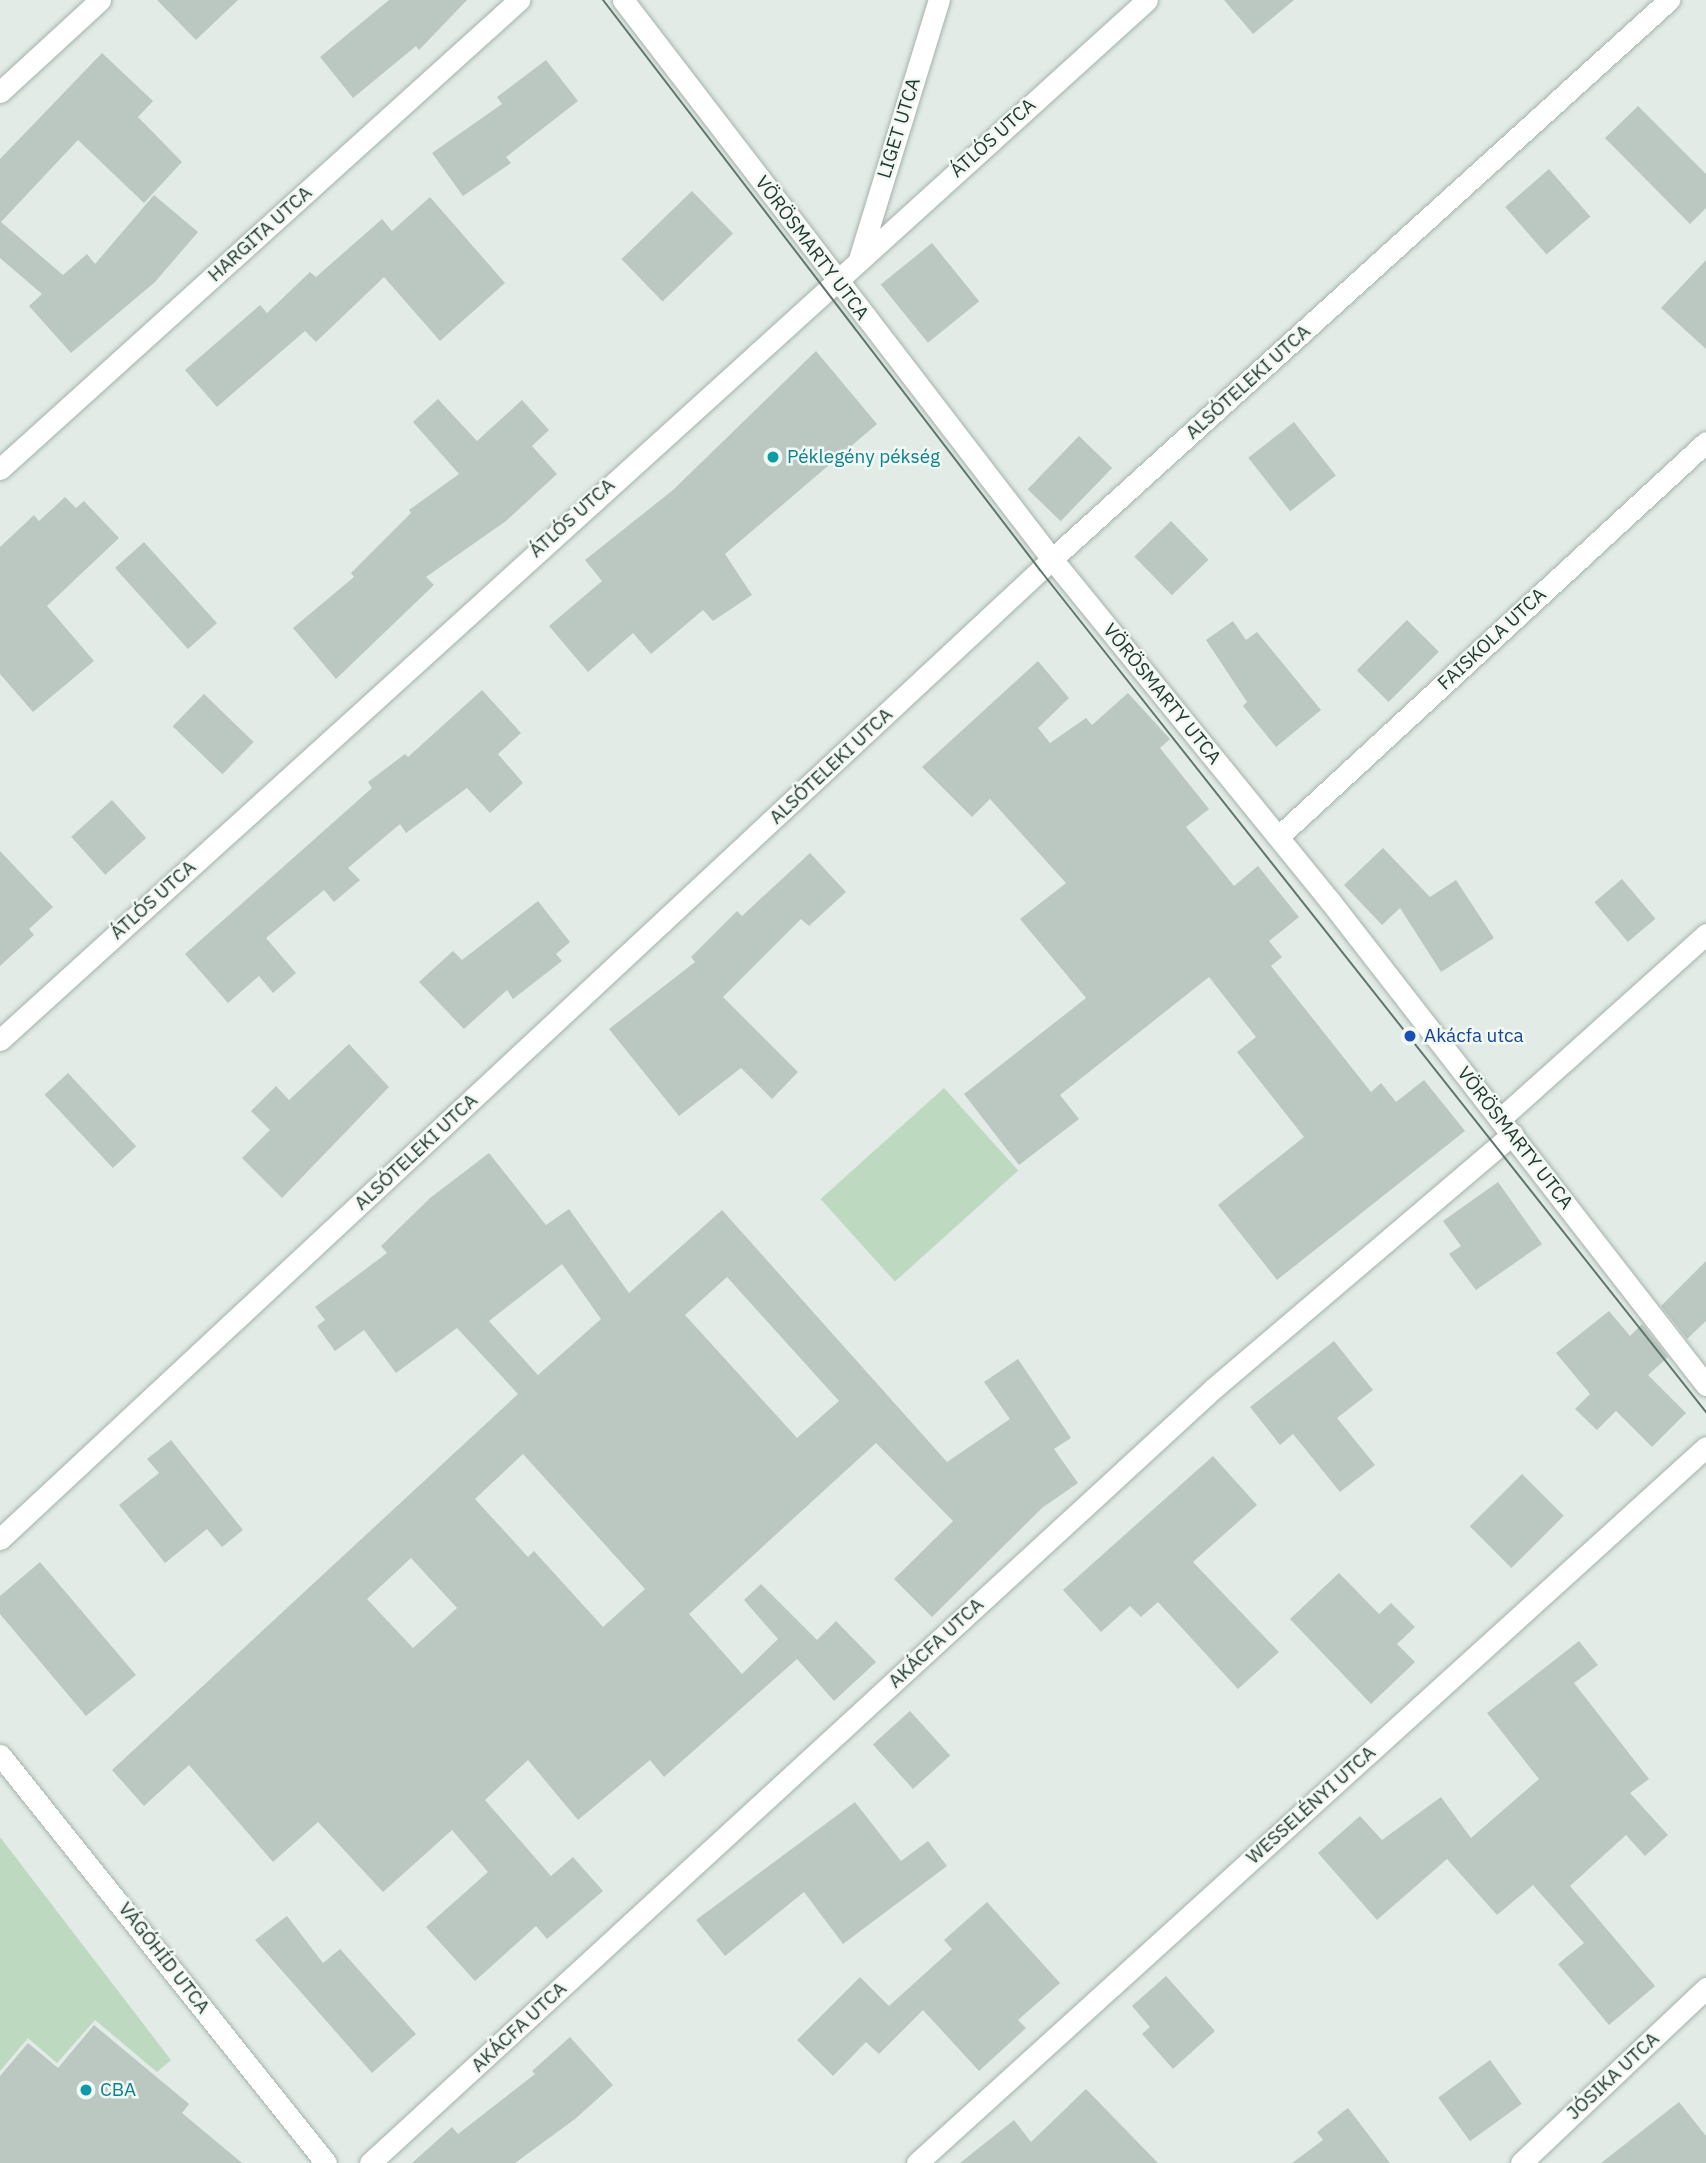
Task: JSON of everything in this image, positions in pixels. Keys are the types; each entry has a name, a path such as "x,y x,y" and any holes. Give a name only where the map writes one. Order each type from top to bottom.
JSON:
{"street":[{"path":"0,92 100,0"},
{"name":"HARGITA UTCA","path":"0,469 519,0"},
{"name":"VÖRÖSMARTY UTCA","path":"623,0 835,280 1052,559 1278,837 1706,1385"},
{"name":"LIGET UTCA","path":"860,257 939,0"},
{"name":"ÁTLÓS UTCA","path":"0,1040 860,257 1147,0"},
{"name":"ALSÓTELEKI UTCA","path":"0,1539 1052,559 1669,0"},
{"name":"FAISKOLA UTCA","path":"1278,837 1706,442"},
{"name":"AKÁCFA UTCA","path":"370,2163 1214,1388 1506,1127 1706,934"},
{"name":"WESSELÉNYI UTCA","path":"917,2163 1706,1447"},
{"name":"VÁGÓHÍD UTCA","path":"0,1755 326,2163"},
{"name":"JÓSIKA UTCA","path":"1521,2163 1706,1988"}],"green space":[{"path":"944,1088 1018,1170 895,1282 821,1199"},
{"path":"0,1837 171,2060 157,2072 95,2020 57,2063 28,2038 0,2071"}],"building":[{"path":"157,0 238,0 196,40"},
{"path":"389,0 467,0 419,50 416,46 353,98 320,57"},
{"path":"1224,0 1294,0 1253,34"},
{"path":"102,53 153,101 138,117 182,162 144,203 78,140 1,222 63,275 87,254 95,264 154,195 198,232 155,282 71,353 29,306 42,294 0,258 0,159"},
{"path":"546,60 578,101 506,157 511,163 463,196 432,153 502,104 497,97"},
{"path":"1638,106 1706,174 1706,208 1690,224 1605,138"},
{"path":"1549,169 1590,217 1547,255 1505,207"},
{"path":"692,191 733,233 662,302 622,259"},
{"path":"430,197 505,283 440,341 384,277 316,342 305,331 217,407 185,370 260,305 267,313 310,272 316,277 382,219 392,231"},
{"path":"932,243 979,301 928,343 881,285"},
{"path":"1706,260 1706,349 1661,308"},
{"name":"Péklegény pékség","path":"816,351 877,424 725,554 752,595 713,621 703,610 651,654 633,633 588,672 549,626 602,581 585,560 673,490"},
{"path":"438,399 477,441 522,400 549,430 532,446 557,474 506,521 426,577 434,585 336,679 293,628 354,577 351,573 411,513 409,510 459,474 413,422"},
{"path":"1294,422 1336,476 1290,511 1248,458"},
{"path":"1079,436 1112,468 1061,521 1028,489"},
{"path":"65,497 76,508 84,501 119,538 47,606 94,661 33,712 0,674 0,547 34,515 39,521"},
{"path":"1171,521 1209,560 1172,595 1134,556"},
{"path":"144,542 217,623 188,649 115,568"},
{"path":"1407,620 1439,652 1389,702 1357,670"},
{"path":"1233,621 1246,640 1257,632 1321,710 1276,747 1243,706 1247,702 1206,640"},
{"path":"1038,661 1069,698 1038,728 1050,743 1086,718 1092,725 1128,693 1170,739 1160,748 1209,809 1186,827 1234,886 1258,866 1299,917 1269,941 1282,957 1271,966 1371,1092 1381,1083 1396,1102 1424,1080 1465,1131 1277,1280 1218,1205 1304,1137 1237,1052 1256,1037 1209,977 1060,1095 1079,1119 1019,1165 964,1094 1086,998 1020,919 1066,883 990,799 972,817 922,767"},
{"path":"482,690 521,733 498,754 523,783 490,813 467,788 406,833 400,824 348,868 360,880 334,902 324,890 266,938 296,973 273,993 259,976 228,1003 185,954 372,788 368,782 405,754 408,757"},
{"path":"204,694 254,742 222,774 173,726"},
{"path":"112,800 146,838 105,875 71,837"},
{"path":"1383,848 1430,897 1456,880 1494,938 1441,972 1400,908 1382,925 1344,885"},
{"path":"0,851 53,907 29,929 34,935 0,966"},
{"path":"810,853 846,892 809,926 801,919 723,997 798,1072 772,1099 741,1068 679,1116 609,1029 695,962 691,957 737,911 742,916"},
{"path":"1622,879 1655,919 1628,942 1594,902"},
{"path":"538,901 570,942 556,954 562,961 513,999 507,990 464,1029 419,982 453,951 462,960"},
{"path":"349,1044 389,1087 282,1198 242,1158 270,1130 251,1111 276,1086 289,1100"},
{"path":"68,1073 136,1146 113,1168 45,1095"},
{"path":"489,1153 546,1225 569,1209 629,1293 722,1210 947,1462 1010,1419 984,1382 1018,1359 1071,1438 1054,1449 1078,1483 1042,1508 932,1617 894,1579 953,1521 876,1443 689,1614 742,1674 778,1639 744,1600 761,1584 817,1640 836,1621 876,1662 834,1701 797,1659 664,1777 650,1760 578,1820 528,1760 485,1800 551,1876 573,1857 603,1891 547,1939 536,1926 475,1981 426,1927 488,1872 452,1830 383,1892 318,1822 273,1862 189,1765 144,1806 112,1770 518,1394 457,1328 396,1373 364,1330 335,1351 317,1326 325,1320 315,1307 387,1253 381,1246 430,1198","holes":["562,1264 601,1319 538,1375 489,1321","727,1277 839,1401 797,1438 685,1315","523,1454 645,1589 603,1627 534,1551 528,1557 475,1499","411,1558 457,1608 413,1648 367,1599"]},
{"path":"1498,1182 1542,1244 1476,1290 1449,1254 1461,1246 1443,1221"},
{"path":"1706,1261 1706,1321 1687,1339 1661,1306"},
{"path":"1609,1311 1630,1336 1642,1324 1668,1357 1648,1375 1686,1413 1652,1447 1616,1411 1597,1430 1575,1409 1590,1394 1556,1353"},
{"path":"1334,1341 1373,1390 1337,1418 1375,1465 1340,1492 1293,1434 1280,1445 1250,1407"},
{"path":"171,1440 243,1530 222,1547 207,1529 165,1563 119,1505 159,1473 147,1459"},
{"path":"1213,1456 1257,1505 1193,1562 1279,1652 1238,1689 1158,1602 1141,1617 1130,1606 1101,1632 1063,1590"},
{"path":"1522,1474 1564,1516 1511,1568 1470,1526"},
{"path":"40,1562 136,1675 86,1716 0,1614 0,1596"},
{"path":"1339,1573 1379,1614 1391,1603 1415,1627 1397,1644 1415,1662 1371,1704 1290,1619"},
{"path":"1579,1641 1598,1665 1574,1683 1649,1779 1630,1793 1668,1835 1645,1856 1626,1835 1570,1886 1655,1986 1609,2025 1558,1964 1584,1943 1533,1885 1497,1915 1447,1859 1377,1920 1318,1853 1360,1816 1382,1840 1441,1797 1471,1838 1539,1779 1487,1713"},
{"path":"910,1711 950,1756 913,1789 873,1744"},
{"path":"855,1802 901,1861 928,1841 947,1866 843,1944 804,1892 725,1956 696,1920"},
{"path":"987,1902 1060,1983 1018,2020 1026,2028 979,2071 923,2010 879,2054 866,2042 833,2076 797,2040 860,1977 889,2006 952,1949 944,1940"},
{"path":"287,1916 323,1963 340,1949 416,2034 372,2073 255,1940"},
{"path":"1166,1976 1215,2031 1173,2069 1142,2034 1150,2027 1132,2006"},
{"name":"CBA","path":"94,2025 189,2104 182,2113 242,2163 0,2163 0,2076 28,2043 58,2068"},
{"path":"570,2037 613,2085 575,2119 515,2163 412,2163 452,2127 458,2134 535,2074 532,2071"},
{"path":"1490,2060 1522,2104 1470,2141 1438,2098"},
{"path":"1086,2089 1158,2163 960,2163 1014,2120 1031,2142"},
{"path":"1679,2102 1706,2136 1706,2163 1601,2163"},
{"path":"1348,2108 1390,2163 1292,2163 1323,2140 1317,2132"}],"tram line":[{"path":"603,0 1040,570 1706,1412"}],"place":[{"name":"Péklegény pékség","path":"773,457"},
{"name":"Akácfa utca","path":"1410,1036"},
{"name":"CBA","path":"86,2090"}]}
